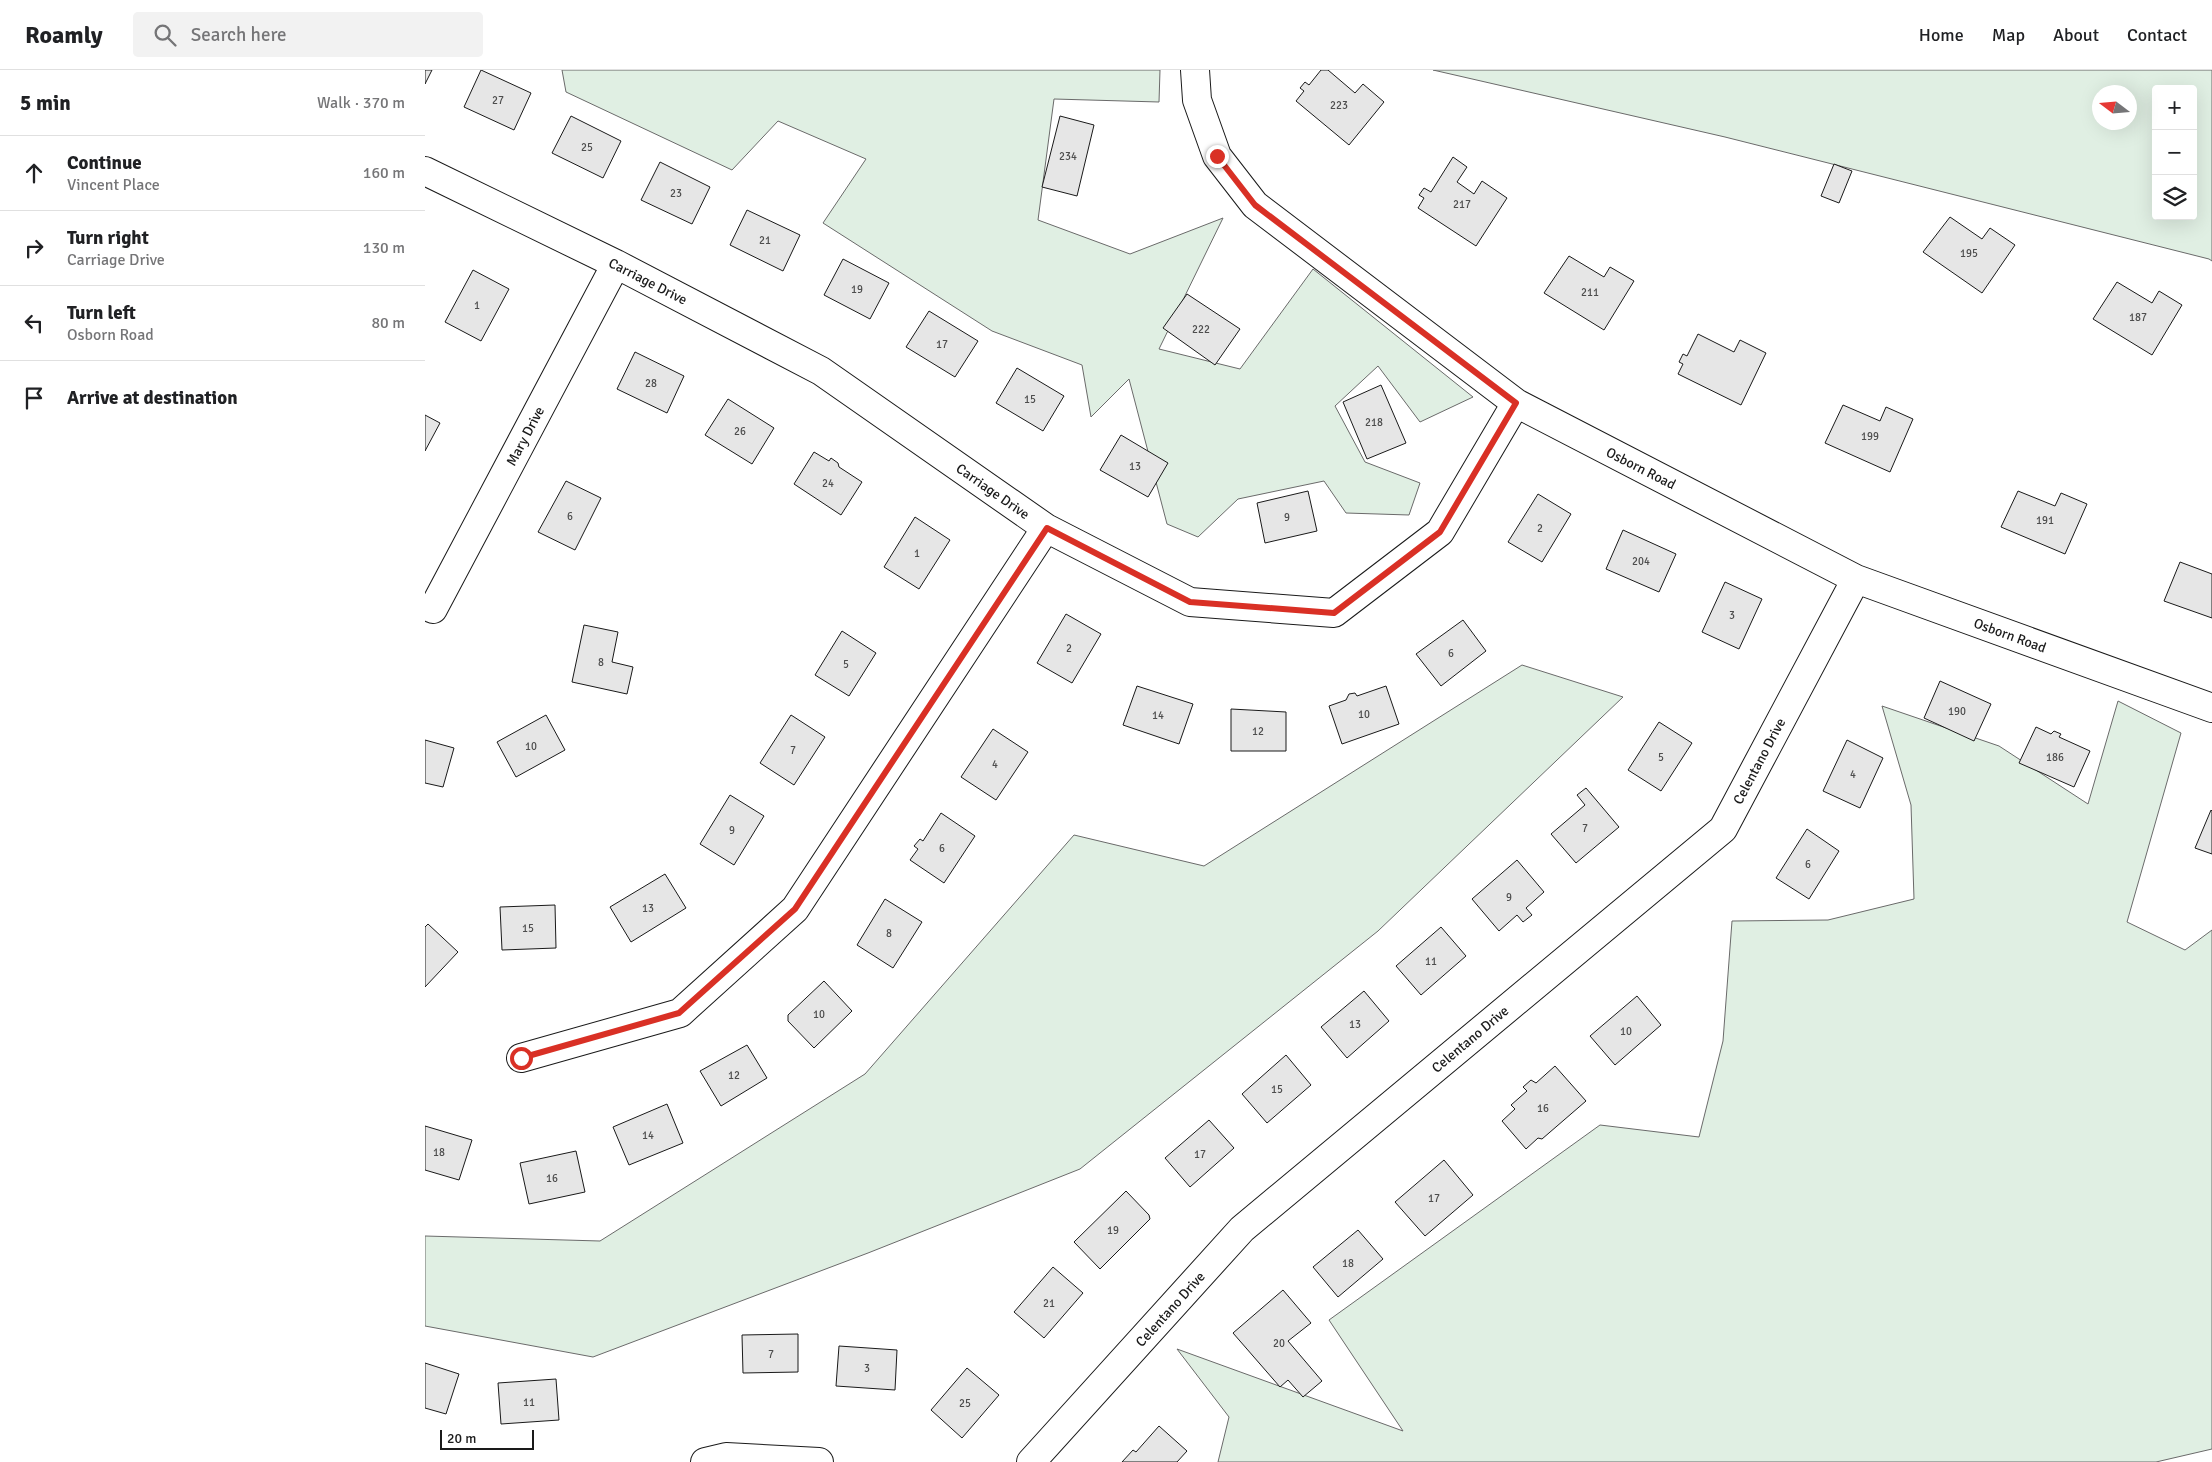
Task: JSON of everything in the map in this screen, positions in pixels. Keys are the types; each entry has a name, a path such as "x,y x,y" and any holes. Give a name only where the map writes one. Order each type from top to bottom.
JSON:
{"street":[{"name":"Osborn Road","path":"1195,70 1197,100 1217,156 1255,205 1516,403 1856,579 2212,708"},
{"name":"Carriage Drive","path":"425,171 616,264 821,371 1047,528 1190,602 1334,613 1440,532 1516,403"},
{"name":"Mary Drive","path":"433,608 616,264"},
{"path":"521,1058 679,1013 795,909 1047,528"},
{"name":"Celentano Drive","path":"1031,1462 1242,1229 1723,829 1856,579"},
{"path":"705,1462 726,1457 819,1462"}],"green space":[{"path":"562,70 1160,70 1159,102 1054,99 1038,220 1130,254 1223,218 1159,349 1240,369 1313,269 1473,397 1420,422 1378,366 1335,406 1365,462 1420,483 1409,515 1346,513 1324,481 1238,499 1198,537 1167,524 1129,379 1091,417 1082,365 992,331 823,223 866,159 778,121 732,170 566,92"},
{"path":"1433,70 2212,70 2212,261 1725,137"},
{"path":"1522,665 1623,697 1378,931 1080,1169 868,1253 593,1357 425,1326 425,1236 600,1241 865,1074 1074,835 1204,866"},
{"path":"2118,701 2181,733 2127,922 2185,950 2212,930 2212,1449 2156,1462 1218,1462 1229,1417 1177,1349 1403,1431 1329,1320 1600,1125 1699,1137 1723,1041 1732,921 1828,920 1914,899 1911,805 1882,706 1999,746 2088,804"}],"building":[{"path":"425,70 432,70 425,84"},
{"path":"481,70 531,93 514,130 464,107"},
{"path":"1321,70 1328,70 1355,93 1363,84 1384,102 1349,145 1296,101 1304,91 1300,88 1305,82 1309,85"},
{"path":"571,116 621,141 603,178 552,153"},
{"path":"1060,116 1094,125 1077,196 1042,187"},
{"path":"1453,157 1467,167 1457,182 1474,194 1482,181 1507,198 1476,246 1418,208 1424,198 1419,195 1424,188 1431,192"},
{"path":"660,162 710,187 692,224 641,200"},
{"path":"1834,164 1852,171 1839,203 1821,196"},
{"path":"747,210 800,235 783,271 730,245"},
{"path":"1950,217 1982,239 1990,228 2015,245 1982,293 1923,252"},
{"path":"1569,256 1604,277 1610,267 1634,281 1604,330 1544,293"},
{"path":"843,259 889,283 870,319 824,295"},
{"path":"473,270 509,289 481,341 445,322"},
{"path":"2117,282 2152,303 2159,291 2182,305 2152,355 2093,319"},
{"path":"1187,294 1240,329 1215,365 1163,328"},
{"path":"929,311 978,341 955,377 906,347"},
{"path":"1698,334 1734,352 1740,340 1766,353 1741,405 1678,374 1683,364 1679,362 1683,354 1687,356"},
{"path":"635,352 684,376 667,413 617,389"},
{"path":"1017,368 1064,396 1043,431 996,403"},
{"path":"1381,385 1406,443 1367,459 1343,402"},
{"path":"728,399 774,428 752,464 705,435"},
{"path":"1843,405 1880,421 1886,407 1913,419 1890,472 1825,443"},
{"path":"425,415 440,423 425,451"},
{"path":"1121,435 1168,463 1148,497 1100,470"},
{"path":"814,452 829,461 831,458 838,463 839,467 862,482 841,515 794,484"},
{"path":"566,481 601,498 575,550 538,532"},
{"path":"1308,491 1317,531 1265,543 1257,503"},
{"path":"2018,491 2055,506 2061,493 2087,504 2065,554 2001,527"},
{"path":"1538,494 1571,514 1542,562 1508,542"},
{"path":"915,517 950,540 919,589 884,567"},
{"path":"1623,530 1676,554 1659,592 1606,569"},
{"path":"2180,562 2212,574 2212,618 2164,601"},
{"path":"1725,582 1762,599 1739,649 1702,632"},
{"path":"1066,614 1101,634 1072,683 1037,663"},
{"path":"1463,620 1486,651 1441,686 1416,654"},
{"path":"584,625 618,632 612,662 633,667 627,694 572,682"},
{"path":"842,631 876,653 849,696 815,675"},
{"path":"1940,681 1991,704 1974,741 1924,718"},
{"path":"1137,686 1193,704 1179,744 1123,725"},
{"path":"1386,686 1399,724 1342,744 1329,706 1346,700 1349,694 1355,693 1357,696"},
{"path":"1231,709 1286,712 1286,751 1231,751"},
{"path":"546,715 565,750 516,777 497,742"},
{"path":"791,715 825,737 794,785 760,763"},
{"path":"1659,722 1692,743 1661,791 1628,770"},
{"path":"2036,727 2051,734 2054,731 2061,734 2059,737 2090,751 2074,787 2019,763"},
{"path":"993,729 1028,752 996,800 961,777"},
{"path":"425,740 454,748 443,787 425,783"},
{"path":"1847,740 1883,758 1860,808 1823,791"},
{"path":"1586,788 1619,827 1576,863 1551,834 1585,805 1577,795"},
{"path":"730,795 764,816 734,865 700,844"},
{"path":"2212,811 2212,854 2195,848"},
{"path":"941,813 975,836 944,883 910,860 918,849 914,846 920,839 923,841"},
{"path":"1807,829 1839,851 1809,899 1776,878"},
{"path":"1517,860 1544,892 1526,908 1532,915 1523,922 1517,915 1499,931 1472,899"},
{"path":"665,874 686,908 631,942 610,907"},
{"path":"885,899 922,922 893,968 857,945"},
{"path":"555,905 556,948 502,950 500,907"},
{"path":"428,924 458,952 425,987 425,927"},
{"path":"1441,927 1466,956 1421,995 1396,966"},
{"path":"824,981 852,1011 814,1048 788,1021 788,1015"},
{"path":"1364,991 1389,1021 1347,1058 1321,1027"},
{"path":"1637,996 1661,1025 1615,1065 1590,1036"},
{"path":"747,1045 767,1078 721,1106 700,1071"},
{"path":"1286,1055 1311,1085 1267,1123 1242,1094"},
{"path":"1555,1066 1586,1101 1542,1139 1538,1138 1526,1149 1502,1121 1515,1109 1511,1105 1527,1091 1523,1087 1531,1080 1536,1083"},
{"path":"667,1104 683,1143 629,1165 613,1127"},
{"path":"1209,1120 1234,1148 1190,1187 1165,1158"},
{"path":"425,1126 472,1140 459,1180 425,1170"},
{"path":"576,1151 585,1192 529,1204 520,1163"},
{"path":"1444,1160 1473,1195 1425,1236 1395,1202"},
{"path":"1126,1191 1149,1215 1150,1219 1100,1269 1074,1242"},
{"path":"1358,1230 1383,1259 1338,1297 1313,1267"},
{"path":"1053,1267 1083,1293 1044,1338 1014,1312"},
{"path":"1283,1290 1311,1323 1288,1341 1322,1381 1303,1397 1288,1380 1280,1387 1233,1333"},
{"path":"798,1334 798,1372 743,1373 742,1335"},
{"path":"839,1346 897,1350 895,1390 836,1386"},
{"path":"425,1363 459,1374 446,1414 425,1408"},
{"path":"967,1368 999,1395 962,1438 931,1410"},
{"path":"556,1379 559,1420 501,1424 498,1383"},
{"path":"1159,1426 1187,1451 1177,1462 1122,1462 1133,1450 1136,1452"}],"route":[{"path":"521,1058 679,1013 795,909 1047,528 1190,602 1334,613 1440,532 1516,403 1255,205 1217,156"}]}
